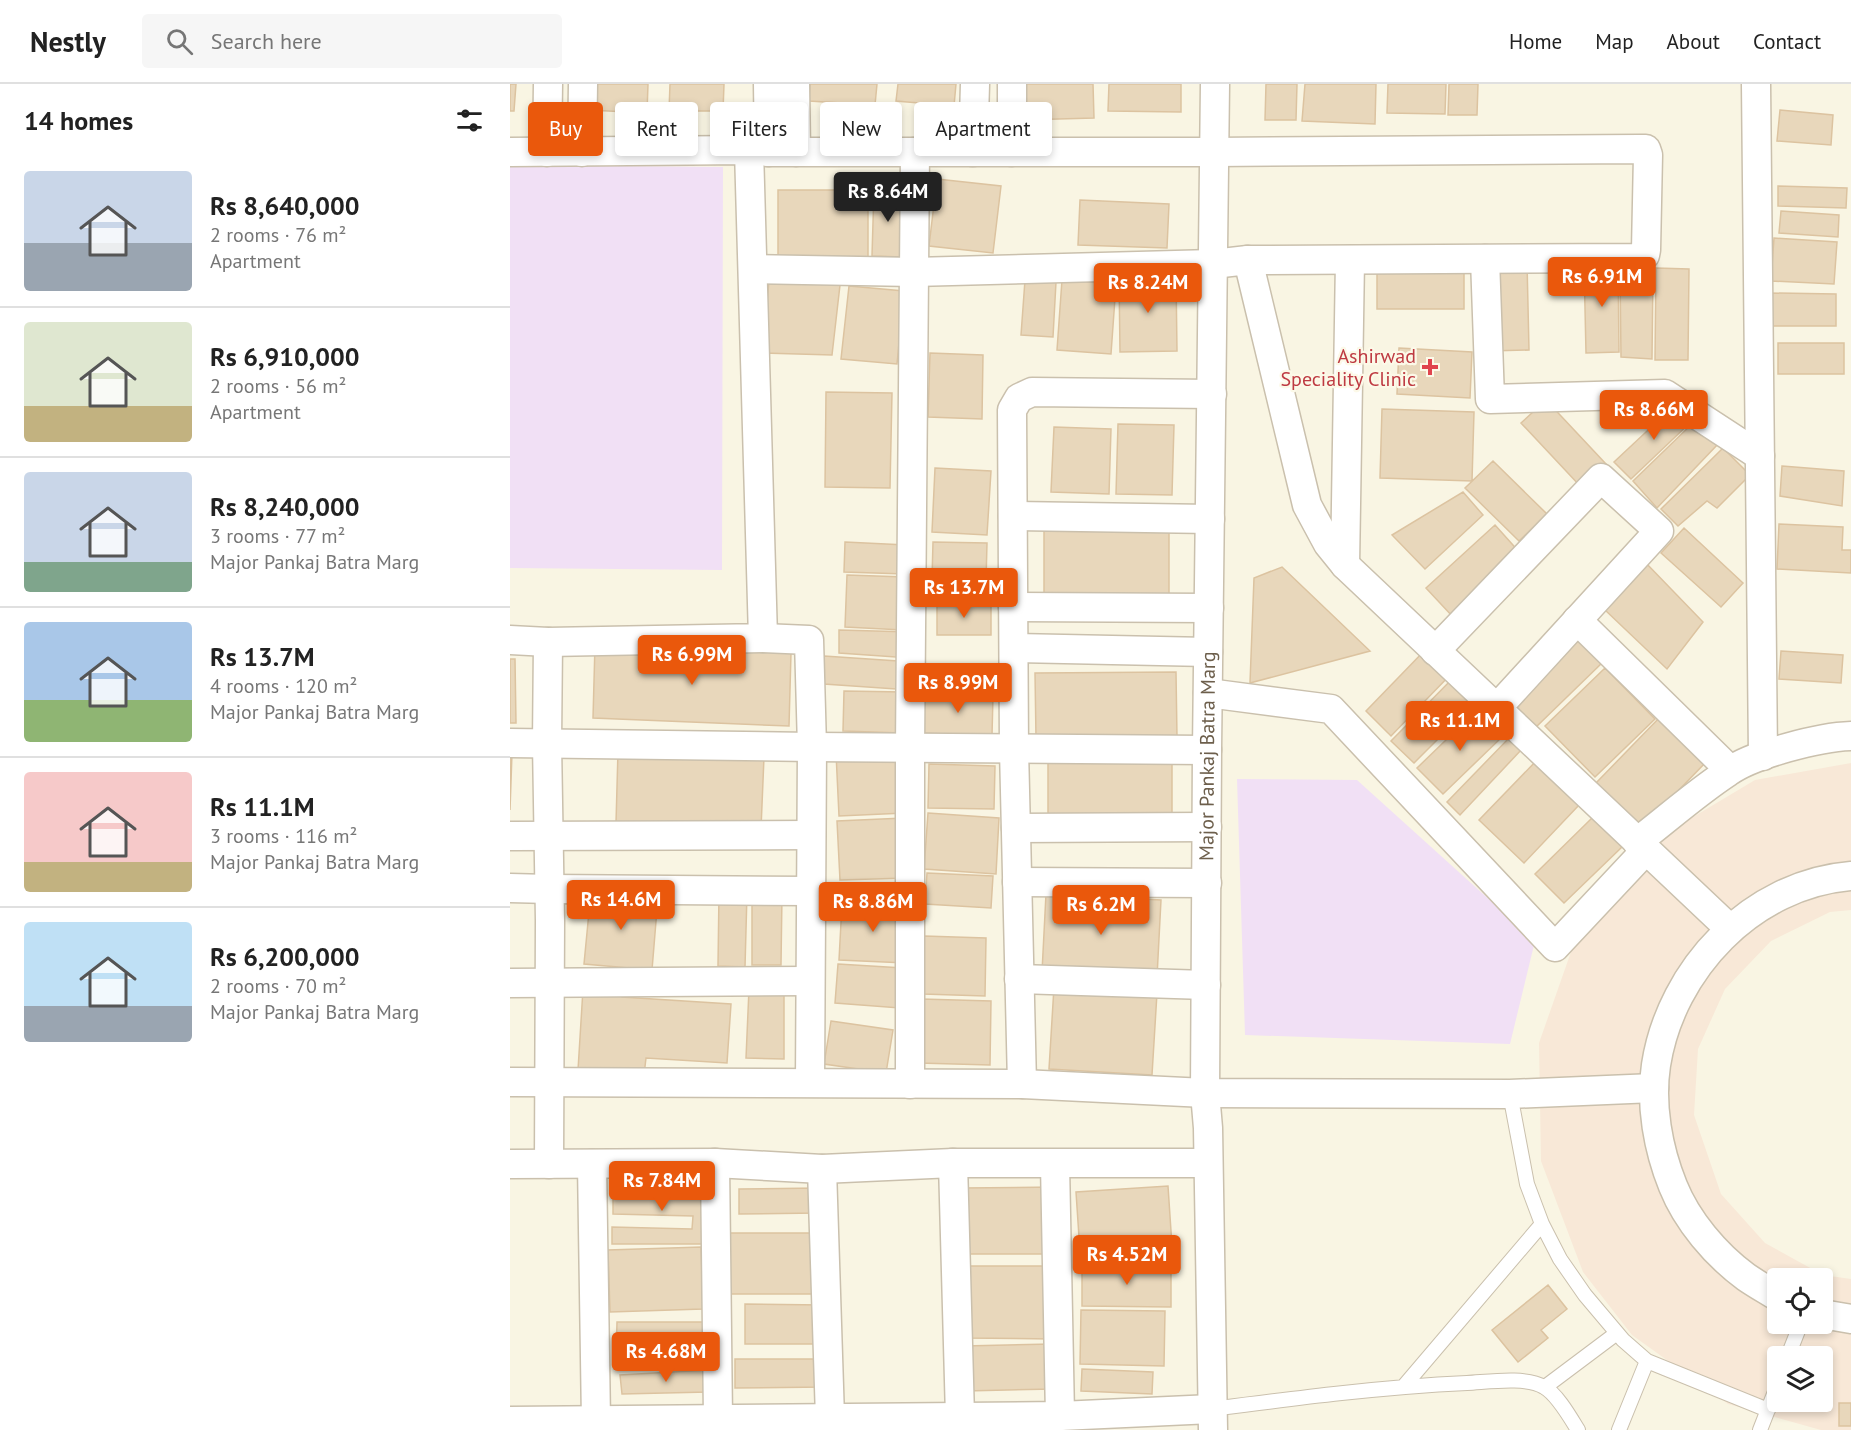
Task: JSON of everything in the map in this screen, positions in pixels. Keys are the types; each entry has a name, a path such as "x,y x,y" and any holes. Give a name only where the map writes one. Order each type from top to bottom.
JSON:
{"street":[{"path":"548,84 548,102"},
{"path":"583,84 583,102"},
{"path":"768,84 769,102"},
{"path":"789,102 795,84"},
{"path":"974,102 975,84"},
{"path":"1012,84 1012,102"},
{"name":"Major Pankaj Batra Marg","path":"1212,1420 1205,1093 1215,84"},
{"path":"1756,84 1763,756"},
{"path":"753,269 914,272 1214,264 1248,260 1640,258 1645,255 1648,155 1646,149 1052,152"},
{"path":"603,152 710,151"},
{"path":"808,151 914,152"},
{"path":"510,152 528,152"},
{"path":"763,638 753,269 770,156"},
{"path":"910,1084 915,156"},
{"path":"1485,259 1490,399 1665,394 1760,456"},
{"path":"1248,260 1307,504 1328,544 1345,565 1730,929"},
{"path":"1345,565 1350,260"},
{"path":"1022,1084 1014,749 1012,410 1019,398 1032,392 1212,394"},
{"path":"1435,651 1601,478 1659,531 1496,709"},
{"path":"1013,516 1210,519"},
{"path":"1013,607 1209,608"},
{"path":"1577,620 1730,770"},
{"path":"510,640 548,642 763,638 809,640 812,747 810,1082"},
{"path":"548,642 549,1164"},
{"path":"1014,648 1208,652"},
{"path":"1208,693 1331,709 1555,947 1641,846 1730,770 1763,756 1806,743 1851,736"},
{"path":"510,743 1207,750"},
{"path":"1016,828 1207,827"},
{"path":"510,836 811,835"},
{"path":"1767,1290 1746,1277 1718,1252 1692,1221 1673,1187 1659,1143 1654,1088 1657,1064 1666,1026 1681,990 1704,956 1730,929 1758,908 1796,888 1841,876 1851,876"},
{"path":"1017,882 1207,883"},
{"path":"510,888 811,891"},
{"path":"1019,979 1206,986"},
{"path":"510,983 810,981"},
{"path":"510,1082 1022,1084 1205,1093 1510,1094 1654,1088"},
{"path":"510,1164 715,1164 822,1169 953,1163 1207,1163"},
{"path":"953,1163 960,1417"},
{"path":"592,1164 596,1420"},
{"path":"715,1164 718,1419"},
{"path":"1055,1164 1060,1416"},
{"path":"822,1169 830,1418"},
{"path":"1833,1316 1851,1319"},
{"path":"510,1421 547,1425 596,1420 830,1418 883,1424 960,1417 1060,1416 1212,1420"}],"lane":[{"path":"1510,1094 1527,1184 1542,1224 1560,1259 1578,1286 1623,1340 1647,1361 1767,1410"},
{"path":"1404,1386 1542,1224"},
{"path":"1545,1387 1617,1333"},
{"path":"1619,1430 1647,1361"},
{"path":"1212,1420 1404,1386 1508,1381 1528,1382 1545,1387 1560,1402 1578,1430"},
{"path":"1760,1430 1767,1412"}],"shaded area":[{"path":"510,165 723,167 722,570 510,568"},
{"path":"1851,763 1851,910 1830,912 1771,941 1725,989 1698,1049 1694,1115 1721,1194 1765,1243 1810,1268 1767,1268 1767,1334 1833,1334 1833,1276 1851,1279 1851,1430 1821,1430 1728,1404 1632,1335 1583,1272 1541,1161 1539,1043 1578,932 1653,841 1755,780"},
{"path":"1237,779 1357,780 1535,941 1510,1044 1245,1035"}],"building":[{"path":"510,84 516,84 514,111 510,111"},
{"path":"591,84 648,84 647,102 615,102 615,111 603,111 603,102 590,102"},
{"path":"670,84 724,84 723,102 710,102 710,111 698,111 698,102 669,102"},
{"path":"810,84 877,84 875,102 809,101"},
{"path":"898,84 956,84 954,102 896,101"},
{"path":"1022,84 1093,84 1094,118 1052,119 1052,102 1022,102"},
{"path":"1109,84 1181,84 1181,112 1108,111"},
{"path":"1266,84 1297,84 1296,120 1265,120"},
{"path":"1305,84 1376,84 1375,124 1302,121"},
{"path":"1388,84 1446,84 1445,114 1387,113"},
{"path":"1449,84 1478,84 1477,115 1448,115"},
{"path":"1780,110 1833,115 1831,145 1777,141"},
{"path":"937,179 1001,186 993,253 929,246"},
{"path":"1778,186 1847,188 1846,208 1778,206"},
{"path":"874,189 905,190 903,257 872,256"},
{"path":"778,190 868,190 868,258 778,258"},
{"path":"1080,200 1169,204 1167,248 1078,245"},
{"path":"1781,211 1839,215 1838,237 1779,233"},
{"path":"1774,238 1837,242 1834,284 1771,281"},
{"path":"1487,262 1527,262 1529,350 1489,351"},
{"path":"1618,263 1619,352 1586,353 1584,264"},
{"path":"1377,266 1464,267 1464,309 1377,309"},
{"path":"1656,268 1689,269 1688,360 1655,360"},
{"path":"1620,271 1653,271 1652,359 1621,357"},
{"path":"1176,275 1177,351 1120,352 1119,276"},
{"path":"769,280 840,285 832,355 763,353"},
{"path":"1025,280 1056,282 1053,337 1021,335"},
{"path":"1062,280 1116,284 1111,354 1057,350"},
{"path":"849,286 904,291 897,364 841,359"},
{"path":"1770,293 1836,294 1836,326 1770,326"},
{"path":"1778,343 1844,343 1844,374 1778,374"},
{"path":"1399,348 1472,352 1470,398 1397,394"},
{"path":"930,353 983,355 982,419 928,417"},
{"path":"826,392 892,393 890,488 825,487"},
{"path":"1546,400 1606,464 1581,487 1521,423"},
{"path":"1677,403 1693,420 1631,479 1614,462"},
{"path":"1382,409 1474,412 1472,481 1380,478"},
{"path":"1695,421 1719,443 1657,508 1633,481"},
{"path":"1118,424 1174,425 1172,495 1116,494"},
{"path":"1054,427 1111,429 1109,494 1051,492"},
{"path":"1723,448 1750,475 1717,508 1707,501 1678,526 1661,509"},
{"path":"1493,461 1547,514 1519,541 1465,488"},
{"path":"1782,466 1844,471 1842,506 1780,496"},
{"path":"935,468 991,471 987,535 932,532"},
{"path":"1463,492 1483,515 1425,569 1392,535"},
{"path":"1779,524 1843,527 1842,550 1851,550 1851,573 1777,569"},
{"path":"1044,525 1169,525 1169,599 1044,599"},
{"path":"1495,525 1521,554 1453,617 1426,588"},
{"path":"1684,528 1743,583 1721,607 1661,553"},
{"path":"845,542 906,545 905,574 844,572"},
{"path":"933,542 987,543 986,581 932,579"},
{"path":"1644,561 1703,622 1667,669 1605,610"},
{"path":"1282,567 1370,651 1250,683 1254,578"},
{"path":"847,575 905,577 903,630 845,627"},
{"path":"991,603 991,635 937,635 937,604"},
{"path":"839,630 911,632 910,658 839,653"},
{"path":"1578,636 1604,661 1535,728 1506,705"},
{"path":"595,645 791,653 789,726 593,718"},
{"path":"1426,649 1452,673 1391,736 1366,711"},
{"path":"1781,651 1843,655 1841,683 1779,679"},
{"path":"824,656 898,661 896,689 824,684"},
{"path":"510,659 515,659 516,723 510,723"},
{"path":"1605,668 1655,719 1595,777 1545,726"},
{"path":"1176,672 1177,737 1036,738 1035,673"},
{"path":"1455,676 1478,699 1414,763 1391,741"},
{"path":"844,691 903,692 902,733 843,731"},
{"path":"925,692 993,695 992,736 923,733"},
{"path":"1477,710 1503,736 1443,794 1417,768"},
{"path":"1662,715 1708,760 1641,829 1595,784"},
{"path":"1510,737 1522,749 1460,815 1447,802"},
{"path":"618,751 764,757 761,829 616,823"},
{"path":"902,751 905,813 839,816 836,753"},
{"path":"510,753 512,753 510,810"},
{"path":"1048,756 1172,756 1172,815 1048,815"},
{"path":"1538,759 1580,804 1524,863 1479,820"},
{"path":"929,764 995,766 994,809 928,808"},
{"path":"928,813 999,818 996,874 924,869"},
{"path":"1593,817 1622,847 1564,903 1535,874"},
{"path":"904,818 907,878 840,880 837,821"},
{"path":"927,873 993,876 991,908 925,904"},
{"path":"591,891 658,897 652,970 584,964"},
{"path":"719,893 747,893 745,967 718,966"},
{"path":"1046,894 1161,900 1157,977 1042,972"},
{"path":"752,895 782,895 781,965 752,965"},
{"path":"905,903 906,963 839,960 842,904"},
{"path":"924,936 986,938 985,996 923,994"},
{"path":"838,964 903,968 900,1008 835,1003"},
{"path":"1054,987 1157,993 1152,1075 1049,1069"},
{"path":"583,989 622,991 622,997 731,1004 727,1063 646,1058 644,1075 578,1070"},
{"path":"749,989 784,989 784,1059 746,1058"},
{"path":"921,999 991,1001 990,1065 919,1063"},
{"path":"831,1021 893,1030 886,1073 824,1064"},
{"path":"646,1181 706,1181 707,1244 612,1244 612,1227 692,1229 693,1216 613,1214 613,1187 646,1187"},
{"path":"1168,1186 1172,1246 1080,1252 1076,1192"},
{"path":"1056,1187 1056,1254 961,1254 961,1188"},
{"path":"818,1188 818,1213 739,1214 739,1189"},
{"path":"729,1233 813,1233 813,1294 729,1294"},
{"path":"701,1247 703,1309 610,1312 608,1250"},
{"path":"963,1266 1052,1266 1052,1339 963,1338"},
{"path":"1082,1266 1171,1267 1171,1307 1082,1306"},
{"path":"1548,1285 1567,1309 1541,1330 1548,1338 1518,1362 1492,1330"},
{"path":"745,1304 823,1305 823,1344 745,1344"},
{"path":"1081,1310 1165,1311 1164,1366 1080,1364"},
{"path":"617,1322 708,1322 709,1359 616,1361"},
{"path":"1052,1344 1053,1389 965,1391 964,1346"},
{"path":"735,1359 825,1359 825,1387 735,1388"},
{"path":"1082,1369 1153,1372 1152,1394 1081,1391"},
{"path":"708,1370 708,1392 622,1394 620,1375"},
{"path":"1839,1403 1851,1403 1851,1426 1839,1426"}],"place":[{"name":"Ashirwad Speciality Clinic","path":"1430,367"}]}
